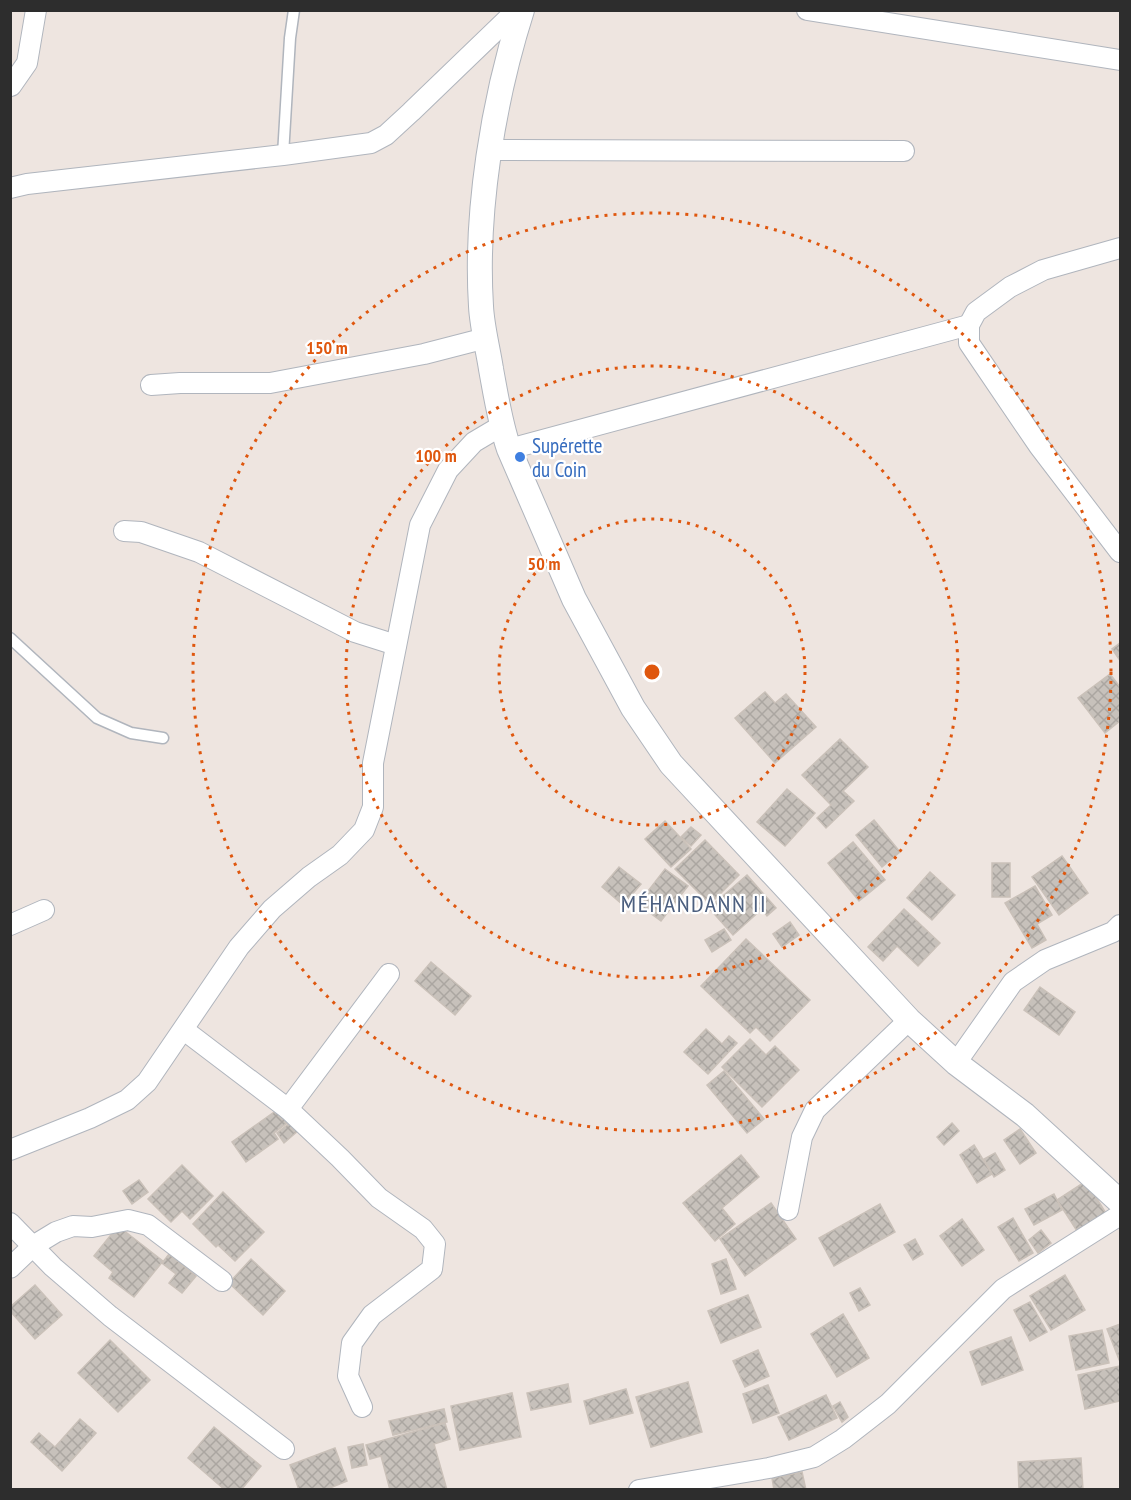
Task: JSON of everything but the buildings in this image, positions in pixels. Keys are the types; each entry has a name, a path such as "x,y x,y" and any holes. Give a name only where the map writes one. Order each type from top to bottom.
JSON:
{"street":[{"path":"11,86 27,63 36,10"},
{"path":"10,188 27,184 283,155 371,142 386,135 519,10"},
{"path":"519,10 490,150 480,229 481,308 501,426 574,599 633,708 671,764 909,1020 956,1063 1024,1114 1120,1202"},
{"path":"807,10 1120,60"},
{"path":"490,150 904,151"},
{"path":"1120,248 1043,270 1010,287 976,312 969,325 969,343 1039,446 1120,552"},
{"path":"509,449 969,325"},
{"path":"151,385 270,383 414,356 486,338"},
{"path":"10,1150 90,1118 127,1100 147,1082 239,947 272,909 309,877 340,855 364,830 373,807 373,763 420,525 448,471 474,442 501,426"},
{"path":"124,531 141,532 199,552 355,632 396,645"},
{"path":"10,925 44,910"},
{"path":"956,1063 1012,982 1045,960 1113,932 1120,926"},
{"path":"288,1109 389,974"},
{"path":"788,1210 802,1137 815,1110 909,1020"},
{"path":"184,1029 288,1109 379,1198 423,1230 435,1244 432,1269 372,1315 352,1343 348,1376 362,1407"},
{"path":"639,1490 769,1468 814,1457 843,1439 888,1404 1004,1289 1120,1215"},
{"path":"10,1268 33,1246 56,1232 74,1226 92,1227 128,1220 148,1225 222,1281"},
{"path":"10,1223 54,1267 110,1316 284,1449"}],"lane":[{"path":"283,155 290,38 294,10"},
{"path":"10,638 97,718 131,733 163,738"}],"place":[{"name":"Supérette du Coin","path":"520,457"}],"district":[{"name":"MÉHANDANN II","path":"694,903"}]}
